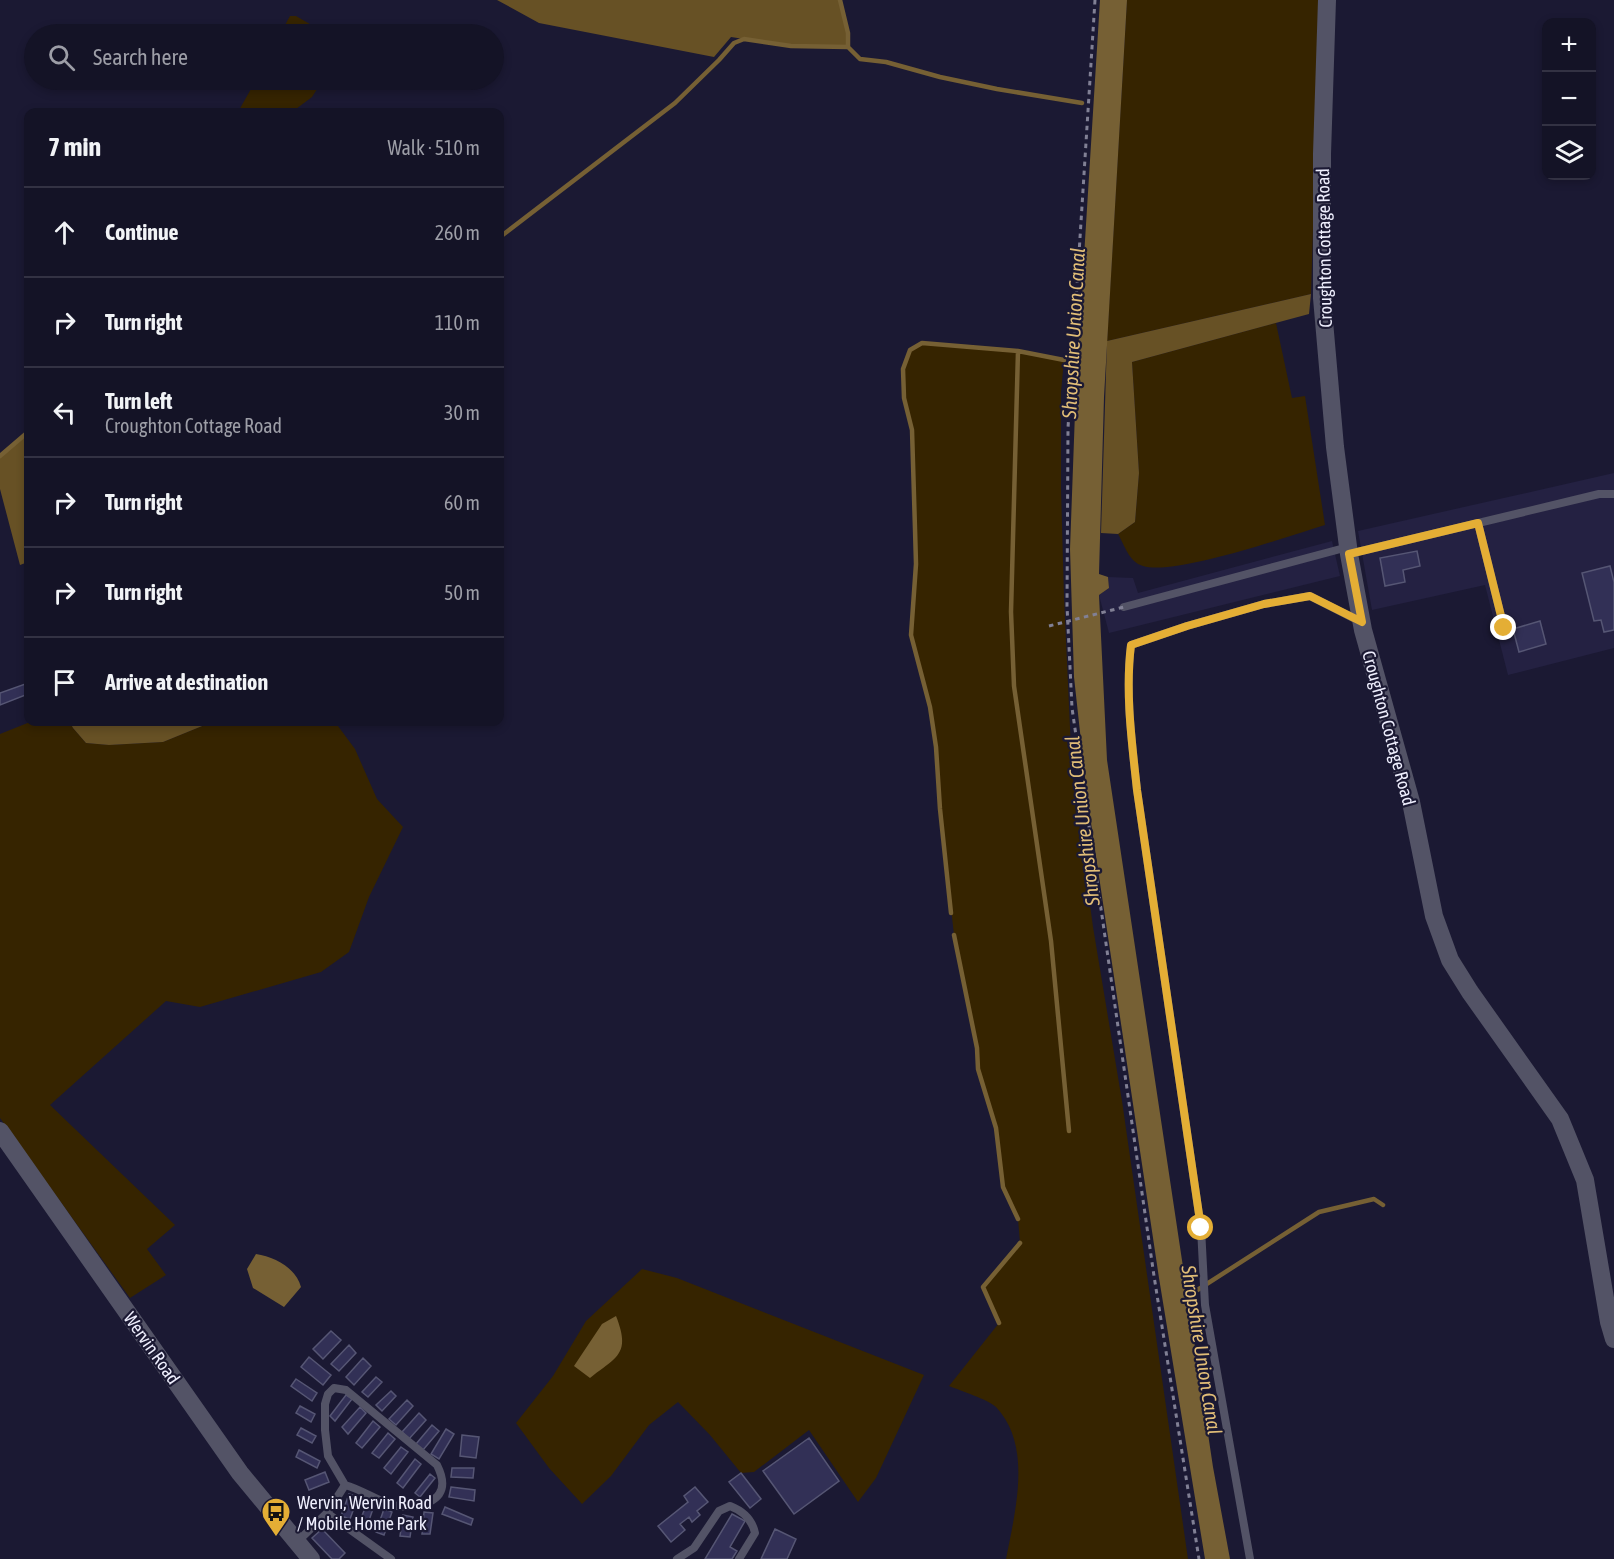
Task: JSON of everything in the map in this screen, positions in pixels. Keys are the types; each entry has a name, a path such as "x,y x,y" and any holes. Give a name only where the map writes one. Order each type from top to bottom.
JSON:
{"street":[{"name":"Croughton Cottage Road","path":"1327,0 1322,154 1322,298 1335,447 1349,550 1368,654 1411,802 1434,916 1450,960 1560,1119 1585,1180 1609,1322 1614,1339"},
{"name":"Wervin Road","path":"0,1131 240,1473 303,1551"}],"lane":[{"path":"1124,607 1349,550 1478,523 1599,494 1614,494"},
{"path":"1478,523 1504,628"},
{"path":"1250,1559 1205,1305 1201,1228 1137,790 1131,733 1129,665 1131,645 1264,604 1310,596 1362,622"},
{"path":"333,1388 346,1390 437,1466 442,1477 442,1489 437,1498 423,1505 400,1507 380,1501 358,1488 345,1485 328,1456 325,1430 326,1404 328,1394 333,1388"},
{"path":"303,1551 345,1485"},
{"path":"677,1559 694,1548 719,1511 730,1506 748,1518 755,1533 739,1559"},
{"path":"327,1513 391,1559"}],"path":[{"path":"1095,0 1068,428 1067,606 1072,708 1154,1276 1199,1559"},
{"path":"1049,626 1124,607"}],"shaded area":[{"path":"497,0 840,0 848,33 848,47 791,46 731,37 714,57 539,23"},
{"path":"1100,0 1127,0 1104,397 1099,574 1108,577 1109,588 1099,595 1107,760 1213,1467 1230,1559 1205,1559 1159,1278 1087,796 1074,677 1070,549 1076,385"},
{"path":"1127,0 1320,0 1311,294 1107,341"},
{"path":"290,16 296,16 310,24 286,24"},
{"path":"250,90 317,90 312,97 297,108 240,108"},
{"path":"1311,294 1309,314 1132,362 1139,473 1135,522 1118,534 1101,533 1107,341"},
{"path":"1276,323 1292,398 1305,396 1325,525 1205,560 1159,568 1138,564 1128,553 1118,534 1135,522 1139,473 1132,362"},
{"path":"922,343 1018,351 1064,360 1061,392 1061,489 1072,771 1093,927 1122,1101 1188,1559 1006,1559 1017,1501 1018,1460 1014,1441 1007,1423 996,1407 949,1386 999,1323 983,1287 1020,1243 1018,1219 1003,1187 996,1128 978,1069 977,1048 954,935 930,707 911,635 916,565 915,529 912,430 904,398 903,369 910,350"},
{"path":"24,435 24,564 20,565 0,489 0,456"},
{"path":"1614,473 1614,648 1508,675 1485,585 1372,610 1358,531"},
{"path":"1332,541 1340,576 1109,633 1099,595 1109,588 1108,577 1133,578 1138,593"},
{"path":"24,724 72,726 86,743 109,745 163,742 202,726 338,726 355,749 377,799 403,827 369,897 349,952 321,972 200,1007 166,1001 50,1105 175,1225 147,1249 166,1275 130,1298 0,1118 0,734"},
{"path":"72,726 202,726 163,742 109,745 86,743"},
{"path":"256,1254 284,1264 295,1274 301,1287 284,1307 253,1288 247,1269"},
{"path":"642,1269 677,1278 924,1375 876,1478 858,1502 809,1430 754,1472 741,1473 710,1435 678,1402 649,1425 611,1476 582,1504 549,1468 516,1423 553,1376 586,1321"},
{"path":"616,1316 622,1339 619,1353 608,1365 590,1378 574,1366 602,1324"}],"building":[{"path":"1417,551 1420,566 1403,570 1405,582 1385,586 1380,558"},
{"path":"1610,566 1614,582 1614,630 1604,632 1601,620 1594,621 1582,573"},
{"path":"1540,621 1546,644 1519,652 1513,629"},
{"path":"24,684 24,696 0,705 0,693"},
{"path":"331,1331 341,1340 323,1359 313,1349"},
{"path":"349,1345 356,1353 339,1371 331,1364"},
{"path":"309,1357 331,1375 323,1385 301,1367"},
{"path":"363,1358 371,1366 354,1385 346,1377"},
{"path":"376,1377 382,1382 368,1397 362,1392"},
{"path":"296,1379 317,1393 312,1401 291,1386"},
{"path":"391,1391 396,1396 382,1411 376,1405"},
{"path":"346,1395 352,1399 335,1421 330,1416"},
{"path":"407,1400 413,1406 396,1425 389,1419"},
{"path":"300,1406 315,1414 311,1422 296,1413"},
{"path":"360,1407 366,1413 348,1434 342,1427"},
{"path":"419,1413 426,1420 409,1439 402,1432"},
{"path":"373,1421 380,1427 362,1448 356,1443"},
{"path":"432,1425 439,1431 423,1450 416,1444"},
{"path":"301,1428 316,1436 312,1443 297,1435"},
{"path":"446,1429 454,1434 439,1459 431,1454"},
{"path":"388,1433 395,1439 379,1458 372,1453"},
{"path":"462,1435 479,1437 476,1458 460,1456"},
{"path":"809,1438 839,1481 794,1514 763,1471"},
{"path":"401,1447 408,1452 391,1474 384,1468"},
{"path":"299,1450 320,1461 317,1468 296,1457"},
{"path":"415,1459 421,1464 403,1488 397,1483"},
{"path":"452,1468 474,1468 473,1478 451,1477"},
{"path":"325,1472 329,1482 309,1490 305,1480"},
{"path":"741,1473 761,1499 750,1508 729,1482"},
{"path":"430,1474 435,1478 420,1497 415,1493"},
{"path":"451,1487 475,1490 474,1501 449,1497"},
{"path":"695,1487 708,1502 697,1511 700,1515 692,1522 689,1517 680,1524 685,1530 671,1542 658,1526 688,1502 684,1496"},
{"path":"349,1494 358,1497 350,1519 341,1516"},
{"path":"367,1503 374,1506 366,1529 358,1526"},
{"path":"445,1507 473,1519 471,1525 442,1514"},
{"path":"384,1509 392,1512 384,1535 376,1532"},
{"path":"424,1512 433,1513 430,1534 422,1534"},
{"path":"732,1514 745,1521 730,1547 737,1551 732,1559 705,1559"},
{"path":"403,1515 413,1517 410,1537 400,1536"},
{"path":"322,1529 345,1553 339,1559 332,1559 312,1538"},
{"path":"775,1529 796,1539 787,1559 761,1559"}],"waterway":[{"path":"840,0 848,33 848,47"},
{"path":"504,234 675,103 734,43 744,39 791,46 848,47 860,59 886,62 940,77 997,89 1082,103"},
{"name":"Shropshire Union Canal","path":"951,913 936,747 930,707 911,635 916,564 915,529 912,430 904,398 903,369 910,350 922,343 1018,351 1064,360"},
{"path":"1018,351 1011,612 1014,686 1051,941 1069,1131"},
{"path":"0,456 24,435"},
{"path":"954,935 977,1048 978,1069 996,1128 1003,1187 1018,1219"},
{"name":"Shropshire Union Canal","path":"1188,1296 1319,1212 1374,1199 1383,1205"},
{"path":"999,1323 983,1287 1020,1243"}],"place":[{"name":"Wervin, Wervin Road / Mobile Home Park","path":"276,1538"}],"route":[{"path":"1201,1228 1182,1087 1168,1008 1154,893 1137,790 1131,733 1129,665 1131,645 1264,604 1310,596 1362,622 1349,554 1478,523 1504,628"}]}
